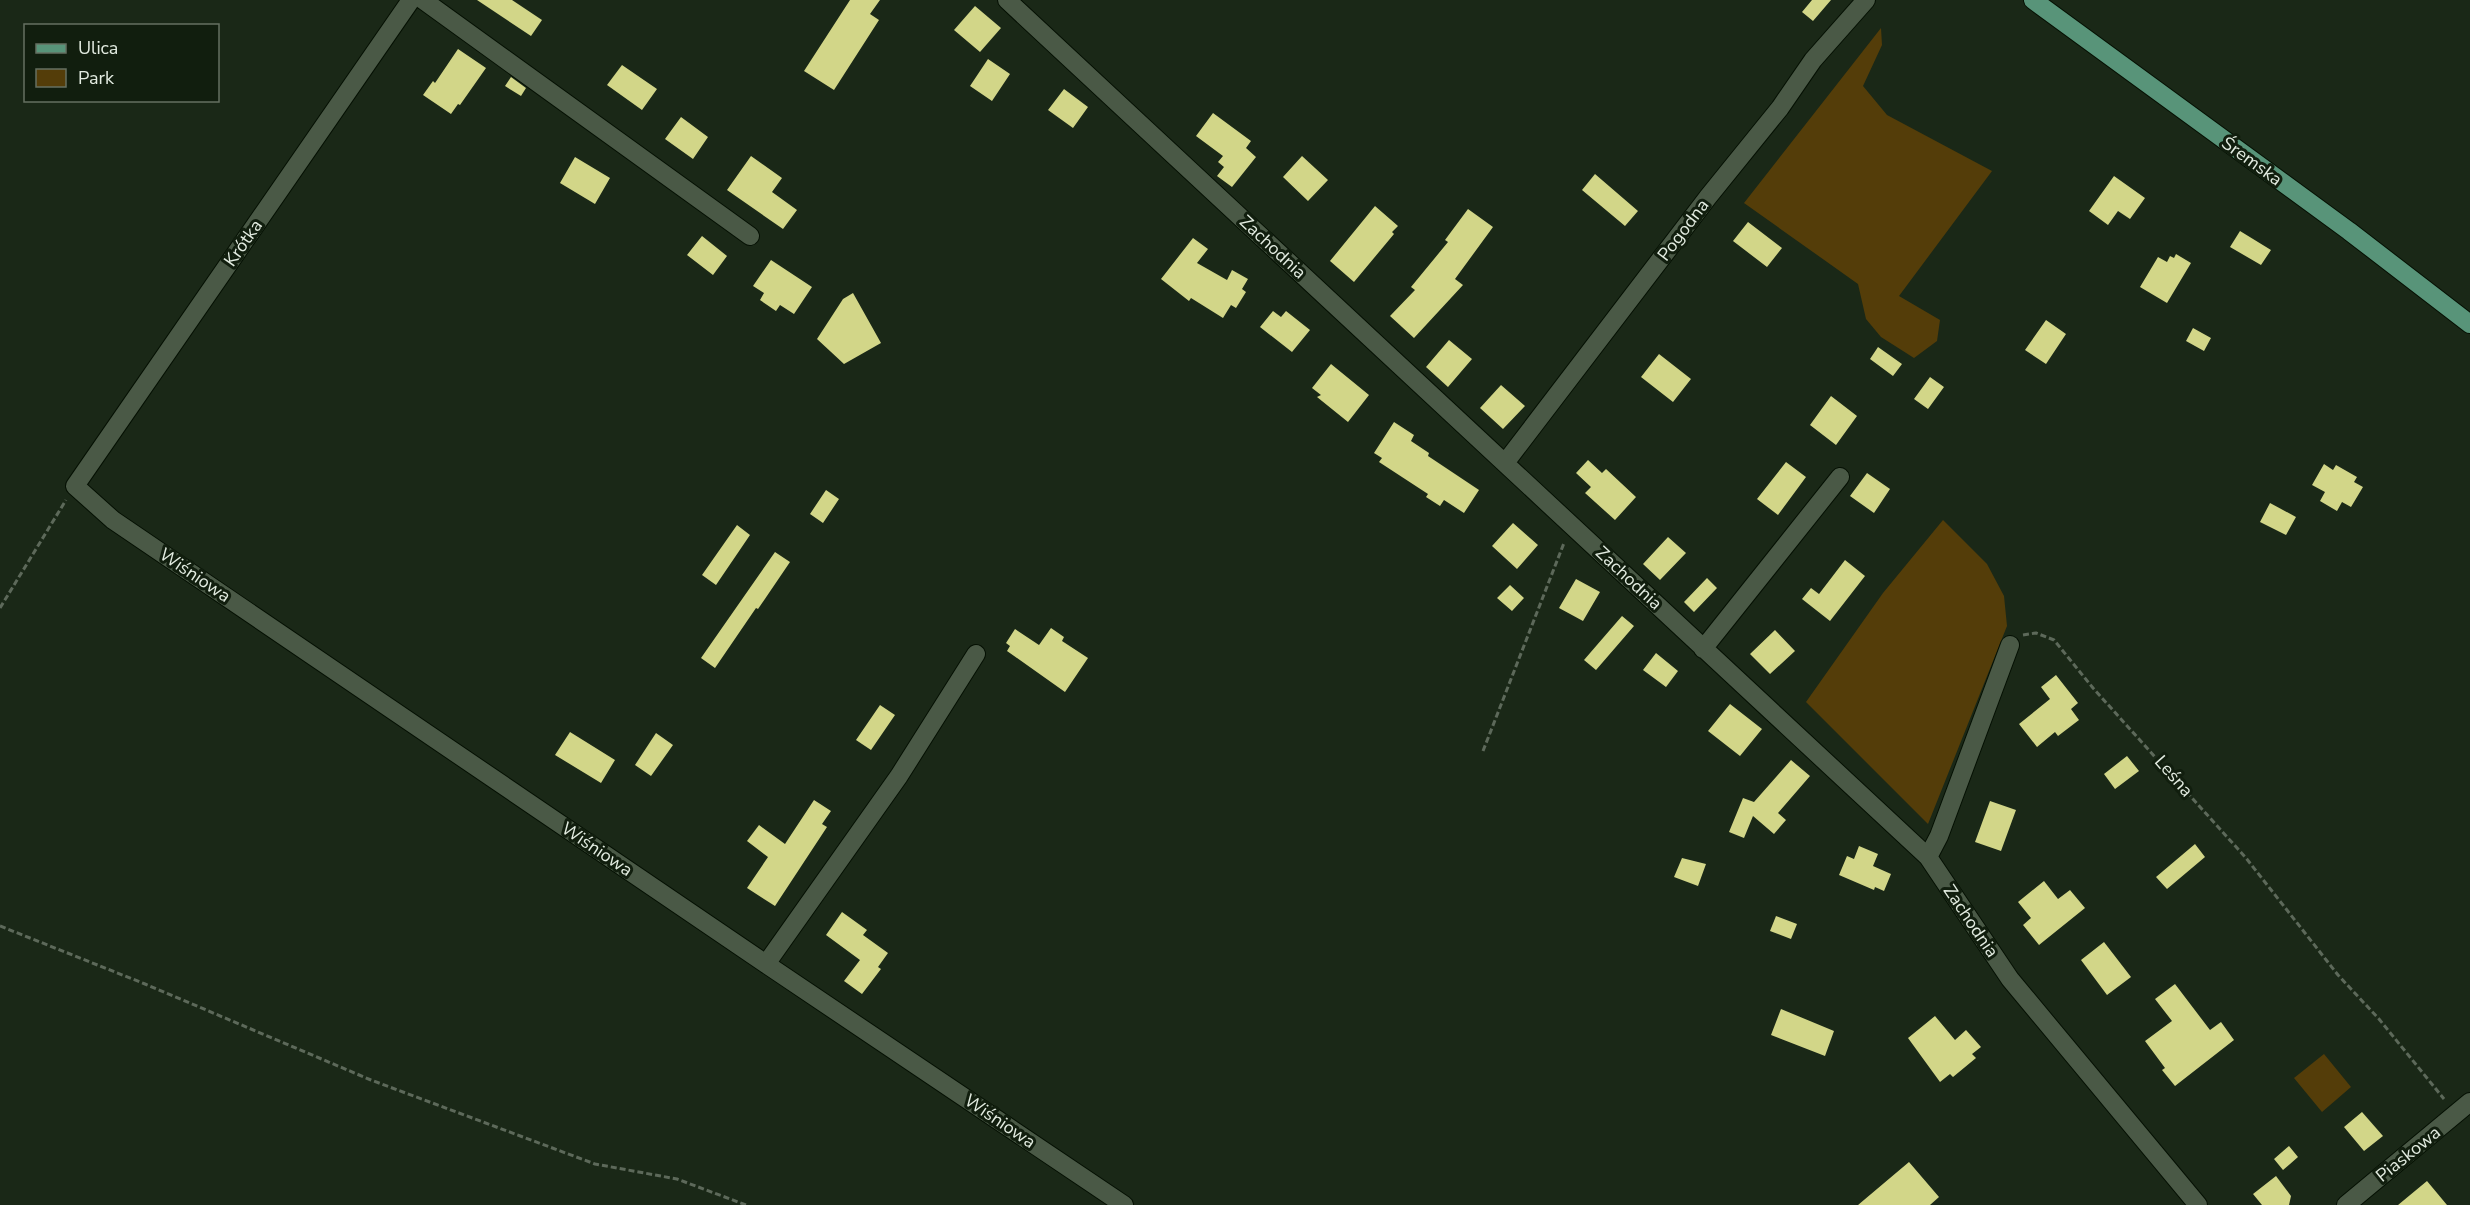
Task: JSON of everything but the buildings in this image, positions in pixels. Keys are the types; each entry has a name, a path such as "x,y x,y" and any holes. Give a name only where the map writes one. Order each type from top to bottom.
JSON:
{"main road":[{"name":"Śremska","path":"2033,0 2349,231 2470,324"}],"street":[{"name":"Krótka","path":"75,486 411,0"},
{"path":"423,0 750,236"},
{"name":"Zachodnia","path":"1007,0 1928,857 2010,979 2198,1205"},
{"name":"Pogodna","path":"1505,463 1708,197 1780,108 1819,54 1866,0"},
{"path":"1703,649 1840,477"},
{"name":"Wiśniowa","path":"75,486 113,520 1124,1205"},
{"path":"1928,857 1939,836 2010,645"},
{"path":"766,964 899,776 976,654"},
{"name":"Piaskowa","path":"2346,1205 2466,1113"}],"path":[{"path":"0,608 75,486"},
{"path":"1483,751 1571,525"},
{"name":"Leśna","path":"2010,645 2019,636 2036,633 2054,640 2093,688 2246,858 2338,975 2379,1019 2439,1094 2466,1113"},
{"path":"0,927 145,984 371,1080 595,1164 677,1179 746,1205"}],"green space":[{"path":"1881,28 1882,45 1863,86 1887,115 1992,171 1899,296 1940,320 1937,341 1914,358 1881,337 1866,319 1858,284 1744,203"},
{"path":"1943,520 1987,564 2004,596 2007,626 1928,824 1806,702 1883,593"},
{"path":"2324,1054 2351,1087 2322,1112 2294,1078"}]}
